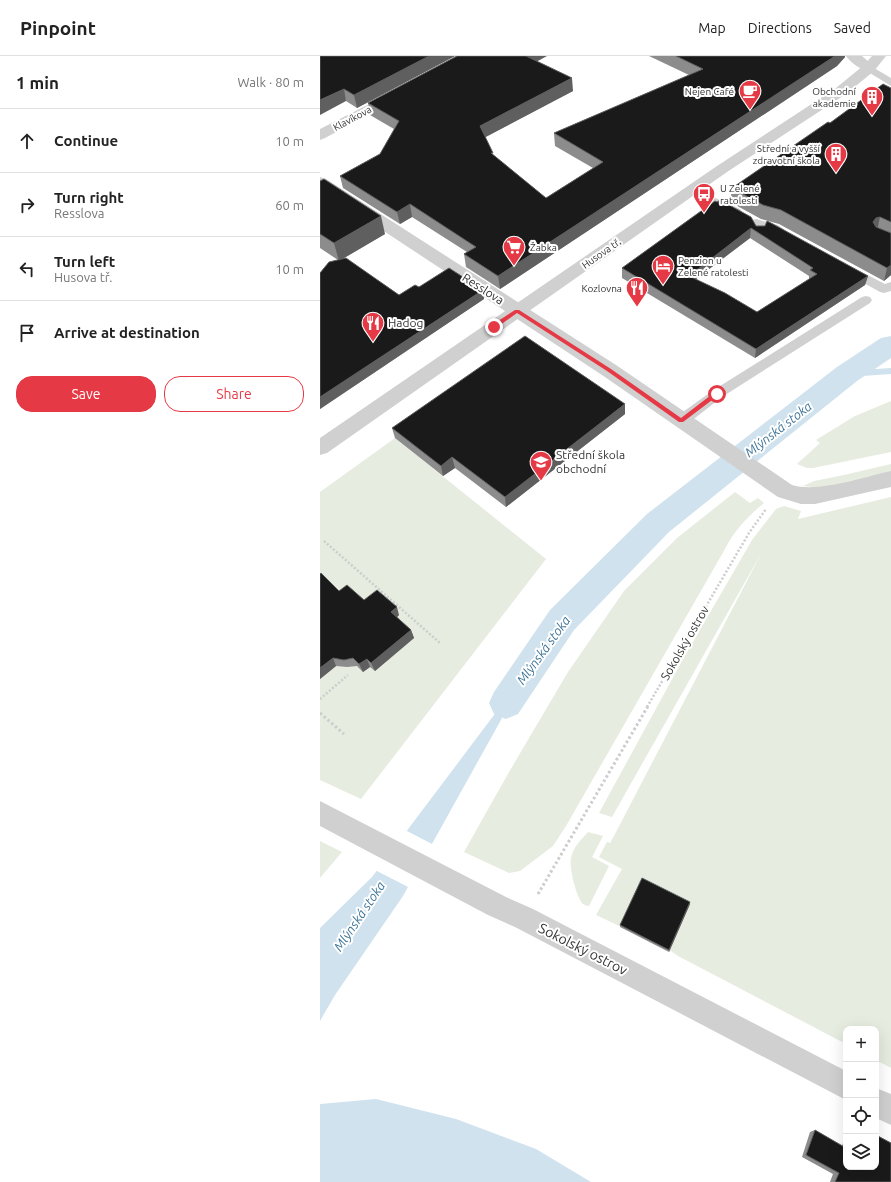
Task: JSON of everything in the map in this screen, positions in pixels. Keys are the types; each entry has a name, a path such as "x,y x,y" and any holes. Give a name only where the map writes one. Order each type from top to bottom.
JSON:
{"street":[{"path":"853,56 869,68"},
{"name":"Husova tř.","path":"320,448 691,191 841,91 869,68 879,56"},
{"name":"Klavíkova","path":"320,134 410,86"},
{"name":"Resslova","path":"320,182 609,370 779,487 802,496 815,496 891,479"},
{"name":"Sokolský ostrov","path":"320,813 843,1084"},
{"path":"879,1104 891,1110"}],"lane":[{"path":"869,68 891,84"},
{"path":"691,191 720,204 758,227 774,228 795,240"},
{"path":"836,262 884,289 891,286"},
{"path":"681,421 717,394 866,300"}],"path":[{"name":"Sokolský ostrov","path":"535,898 749,533 768,508"},
{"path":"324,541 440,643"},
{"path":"320,699 348,675"},
{"path":"320,713 344,734"}],"shaded area":[{"path":"891,401 891,452 813,468 807,468 797,464 820,443 816,440 855,416"},
{"path":"395,438 546,559 361,799 320,780 320,492"},
{"path":"891,464 891,473 836,486 803,486 814,481"},
{"path":"735,492 750,503 758,498 764,503 742,524 729,542 566,826 553,846 520,871 509,873 464,852 568,672 624,591 677,538"},
{"path":"891,497 891,1068 879,1062 879,1026 843,1026 843,1042 678,956 668,949 596,915 622,869 599,857 607,842 610,843 615,834 762,552 612,817 599,813 682,661 752,540 776,509 784,506 801,511 798,519"},
{"path":"588,832 603,836 592,857 609,866 589,906 587,906 583,904 578,895 571,868 571,858 575,847"},
{"path":"320,841 342,852 320,878"}],"water":[{"path":"531,666 403,896 335,995 320,1021 320,928 372,877"},
{"path":"376,1099 456,1119 536,1149 591,1182 320,1182 320,1104"}],"pier":[{"path":"405,830 434,845 410,888 375,870"}],"building":[{"path":"320,56 429,56 354,95 344,89 320,100"},
{"path":"457,56 526,56 572,78 480,126 493,153 491,153 546,198 603,162 554,133 703,69 676,56 835,56 498,276 464,254 476,247 410,204 397,212 340,176 380,154 399,121 368,103"},
{"path":"883,84 891,88 891,222 880,217 876,218 873,222 876,227 891,233 891,265 887,268 781,210 763,205 732,188 828,122 830,123"},
{"path":"324,179 381,216 334,243 320,234 320,181"},
{"name":"Penzion u Zelené ratolesti","path":"720,200 751,217 756,226 765,226 767,221 868,276 756,349 622,268 715,201 717,202","holes":["751,228 813,268 810,270 817,274 757,312 725,293 689,276"]},
{"path":"346,258 399,295 415,285 419,287 449,268 483,290 320,397 320,273 329,262"},
{"path":"525,336 625,404 505,497 452,457 441,466 392,428"},
{"path":"321,573 339,591 347,585 364,600 377,590 397,607 391,612 411,630 371,663 367,659 359,664 353,658 344,660 333,658 320,668"},
{"path":"642,878 690,902 669,950 620,925"},
{"path":"815,1130 843,1146 843,1170 879,1170 879,1137 891,1143 891,1182 835,1182 839,1173 806,1155"}],"waterway":[{"name":"Mlýnská stoka","path":"506,703 562,620 658,523 847,374 891,345"},
{"path":"847,374 891,371"}],"place":[{"name":"Nejen Café","path":"750,110"},
{"name":"Obchodní akademie","path":"872,116"},
{"name":"Střední a vyšší zdravotní škola","path":"836,174"},
{"name":"U Zelené ratolesti","path":"704,214"},
{"name":"Žabka","path":"514,266"},
{"name":"Penzion u Zelené ratolesti","path":"663,286"},
{"name":"Kozlovna","path":"637,308"},
{"name":"Hadog","path":"373,342"},
{"name":"Střední škola obchodní","path":"541,482"}],"route":[{"path":"494,327 517,311 609,370 681,421 717,394"}]}
